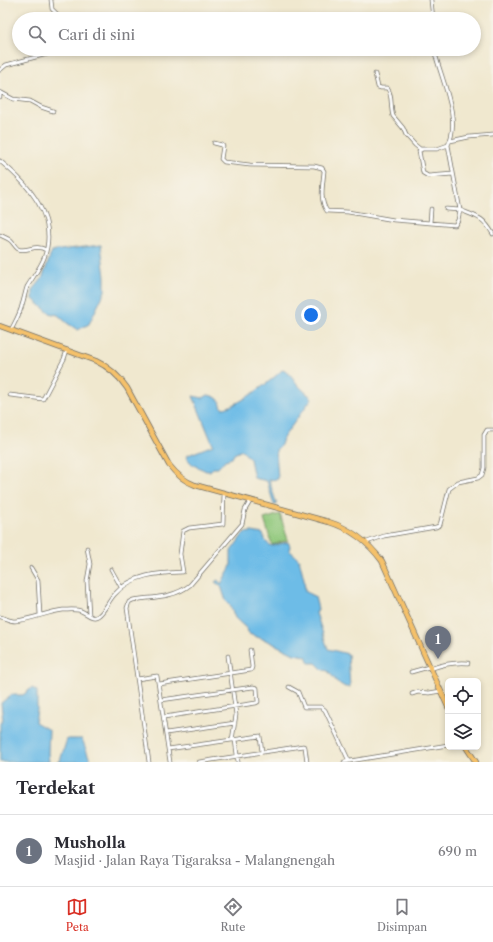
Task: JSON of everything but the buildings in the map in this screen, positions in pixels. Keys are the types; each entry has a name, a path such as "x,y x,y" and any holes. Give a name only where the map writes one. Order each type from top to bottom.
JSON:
{"main road":[{"path":"0,326 102,364 123,381 163,456 177,475 190,484 336,524 350,530 367,542 382,561 429,668 445,700"},
{"path":"468,750 476,762"}],"street":[{"path":"51,0 52,9 55,12"},
{"path":"431,0 432,12"},
{"path":"0,70 6,65 40,56"},
{"path":"214,143 222,145 223,148 221,159 224,162 250,165 314,166 322,168 324,171 322,199 324,207 327,211 348,212 394,220 455,225 458,220 460,210 448,145 452,126 449,101 436,56"},
{"path":"375,74 378,87 387,88 390,90 391,110 393,116 415,145 422,150 441,148 448,145"},
{"path":"0,95 13,99 30,101 53,112"},
{"path":"450,141 493,135"},
{"path":"422,150 419,151 423,173 425,175 453,174"},
{"path":"0,161 10,169 32,193 47,222 49,232 46,250 40,266 27,288 20,313 11,330"},
{"path":"430,223 431,209"},
{"path":"446,209 460,210 480,218 487,223 493,234"},
{"path":"0,235 10,240 18,249 23,250 37,247 46,250"},
{"path":"10,395 43,399 64,359 67,350"},
{"path":"367,542 384,536 440,525 449,489 458,482 478,478 482,475 484,468 484,435 487,430 493,430"},
{"path":"0,617 15,621 60,611 76,610 93,617 98,616 121,586 151,575 183,572 180,554 183,531 189,528 223,524 224,493"},
{"path":"149,762 127,608 129,602 133,600 175,594 183,591 190,585 242,524 245,510 251,500"},
{"path":"87,548 90,564 87,581 89,615"},
{"path":"31,568 38,580 40,615"},
{"path":"111,569 121,586"},
{"path":"159,684 252,669 250,650"},
{"path":"228,656 236,714 233,740 238,762"},
{"path":"411,672 448,663 468,663"},
{"path":"137,679 157,676 170,762"},
{"path":"289,686 298,692 304,707 318,707 325,710 349,761"},
{"path":"161,700 253,687 257,688 257,703 164,716"},
{"path":"412,694 418,692 429,693 441,691"},
{"path":"166,733 235,723"},
{"path":"168,749 260,736 262,752"},
{"path":"344,762 445,745"},
{"path":"199,762 303,746 305,747 307,762"}],"green space":[{"path":"280,514 288,540 272,545 264,519"}],"water":[{"path":"101,245 105,277 105,291 89,324 78,330 58,315 49,313 33,299 33,290 42,279 52,251"},
{"path":"282,370 290,374 299,386 312,398 283,438 281,445 276,450 278,479 269,480 277,505 274,505 267,481 254,478 250,459 242,450 234,454 232,458 225,460 218,468 213,468 210,471 206,471 195,466 186,456 213,445 193,396 203,398 208,395 219,400 222,408 228,407 253,393"},
{"path":"252,532 263,534 266,542 271,546 288,542 290,546 289,550 299,559 304,579 305,591 315,597 318,609 316,613 328,649 348,654 350,687 345,687 337,682 328,671 323,670 316,663 309,663 306,656 294,654 268,641 249,634 247,629 235,618 230,605 226,601 221,586 215,582 218,580 221,584 231,566 231,551 244,533"},
{"path":"32,688 37,691 37,710 35,722 49,730 49,762 0,762 0,722 3,720 1,703 11,695 23,695"},
{"path":"67,739 82,739 91,762 57,762 60,761"}],"place":[{"name":"Musholla","path":"438,659"}]}
